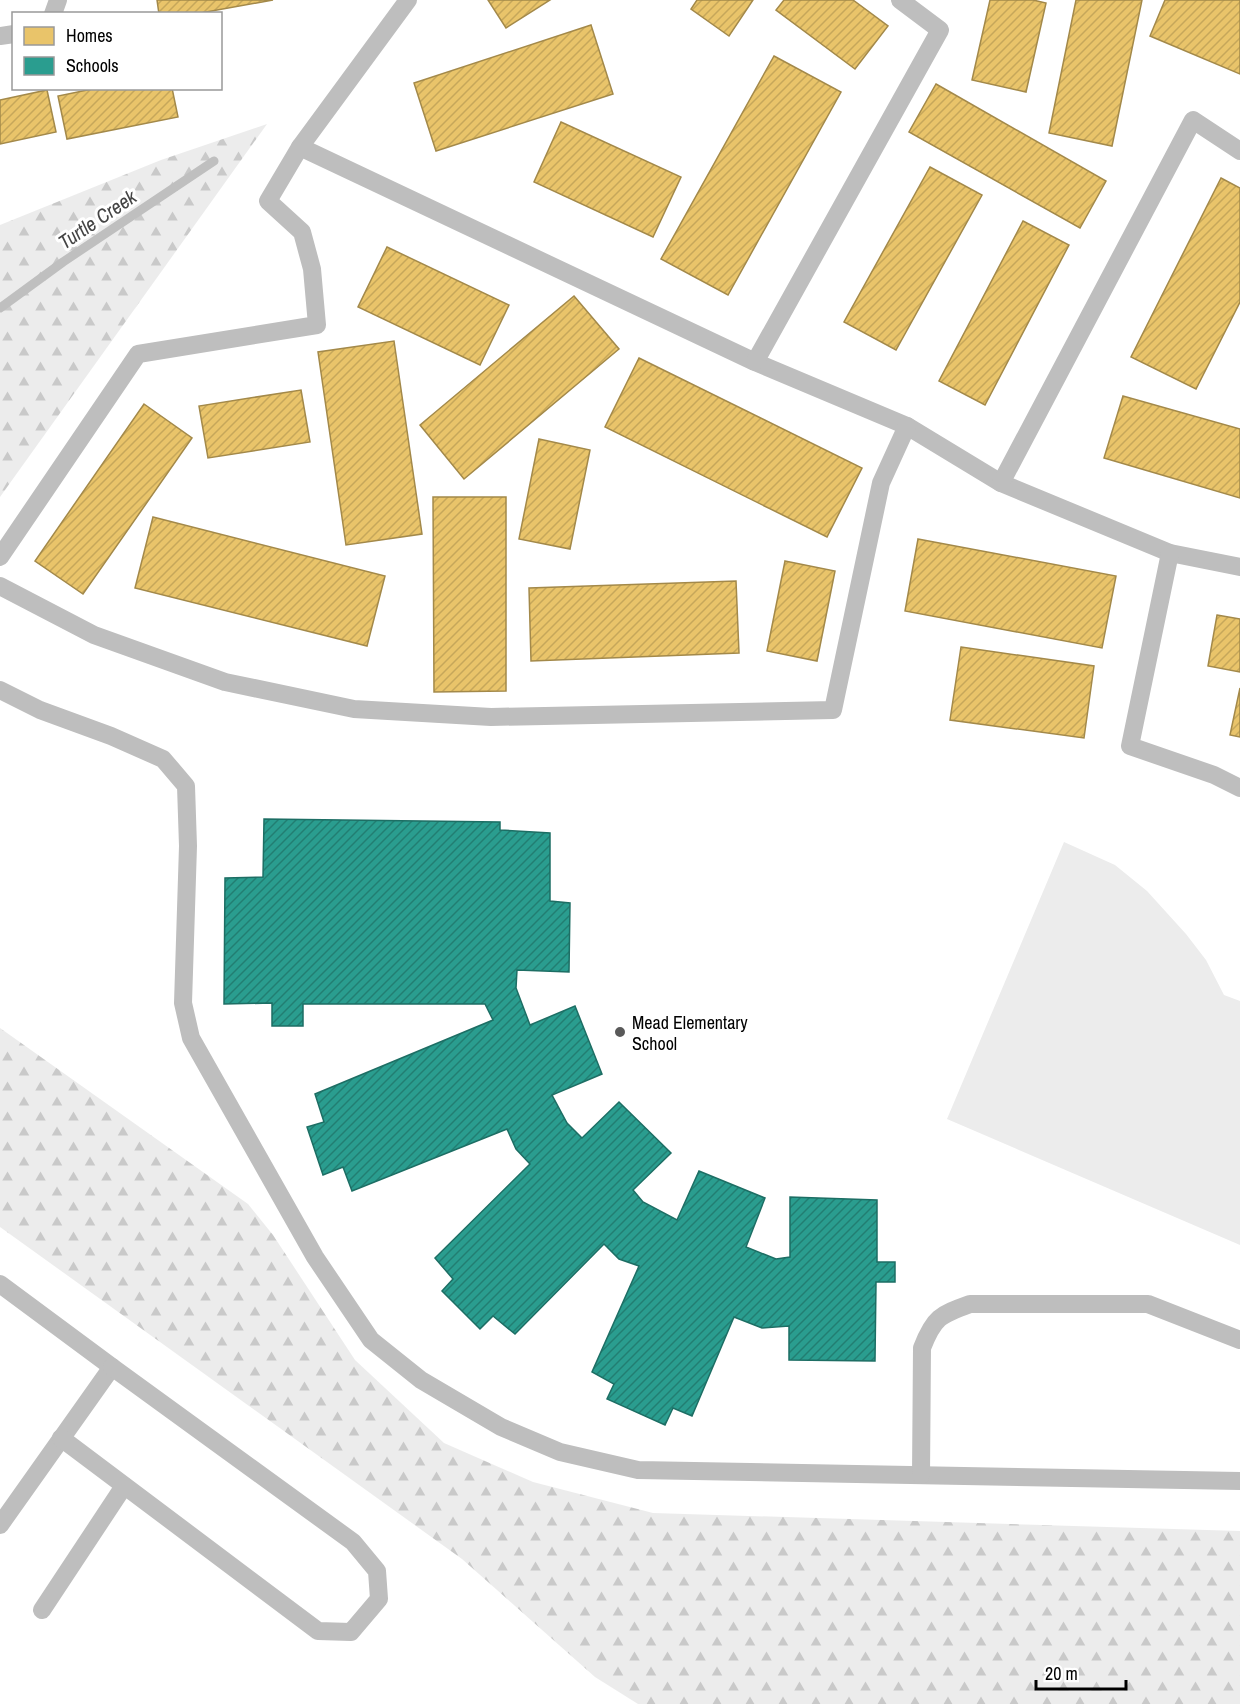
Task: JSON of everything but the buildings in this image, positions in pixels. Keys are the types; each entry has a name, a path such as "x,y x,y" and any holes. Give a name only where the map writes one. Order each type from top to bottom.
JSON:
{"lane":[{"path":"0,557 138,354 317,325 312,269 302,232 268,201 300,147 408,0"},
{"path":"755,362 940,30 900,0"},
{"path":"1001,483 1193,120 1240,151"},
{"path":"300,147 755,362 907,426 1001,483 1170,553 1240,567"},
{"path":"0,586 94,635 225,682 354,709 491,717 833,710 881,483 907,426"},
{"path":"1170,553 1130,746 1214,775 1240,788"},
{"path":"0,690 40,710 111,736 163,759 186,786 188,846 183,1003 190,1038 315,1257 371,1340 421,1380 501,1427 560,1452 638,1470 1240,1481"},
{"path":"0,1284 353,1542 377,1571 379,1599 351,1632 318,1631 61,1438"},
{"path":"921,1475 922,1348 929,1329 943,1314 970,1304 1149,1304 1240,1340"},
{"path":"0,1525 112,1366"},
{"path":"42,1610 124,1486"}],"green space":[{"path":"267,124 0,497 0,225 161,160"},
{"path":"1064,842 1115,865 1147,891 1206,960 1224,995 1240,1001 1240,1245 947,1119"},
{"path":"0,1028 248,1204 273,1235 355,1360 444,1443 533,1482 653,1513 1240,1531 1240,1704 638,1704 595,1677 462,1559 0,1227"}],"waterway":[{"name":"Turtle Creek","path":"0,308 63,262 214,161"}],"place":[{"name":"Mead Elementary School","path":"620,1032"}]}
